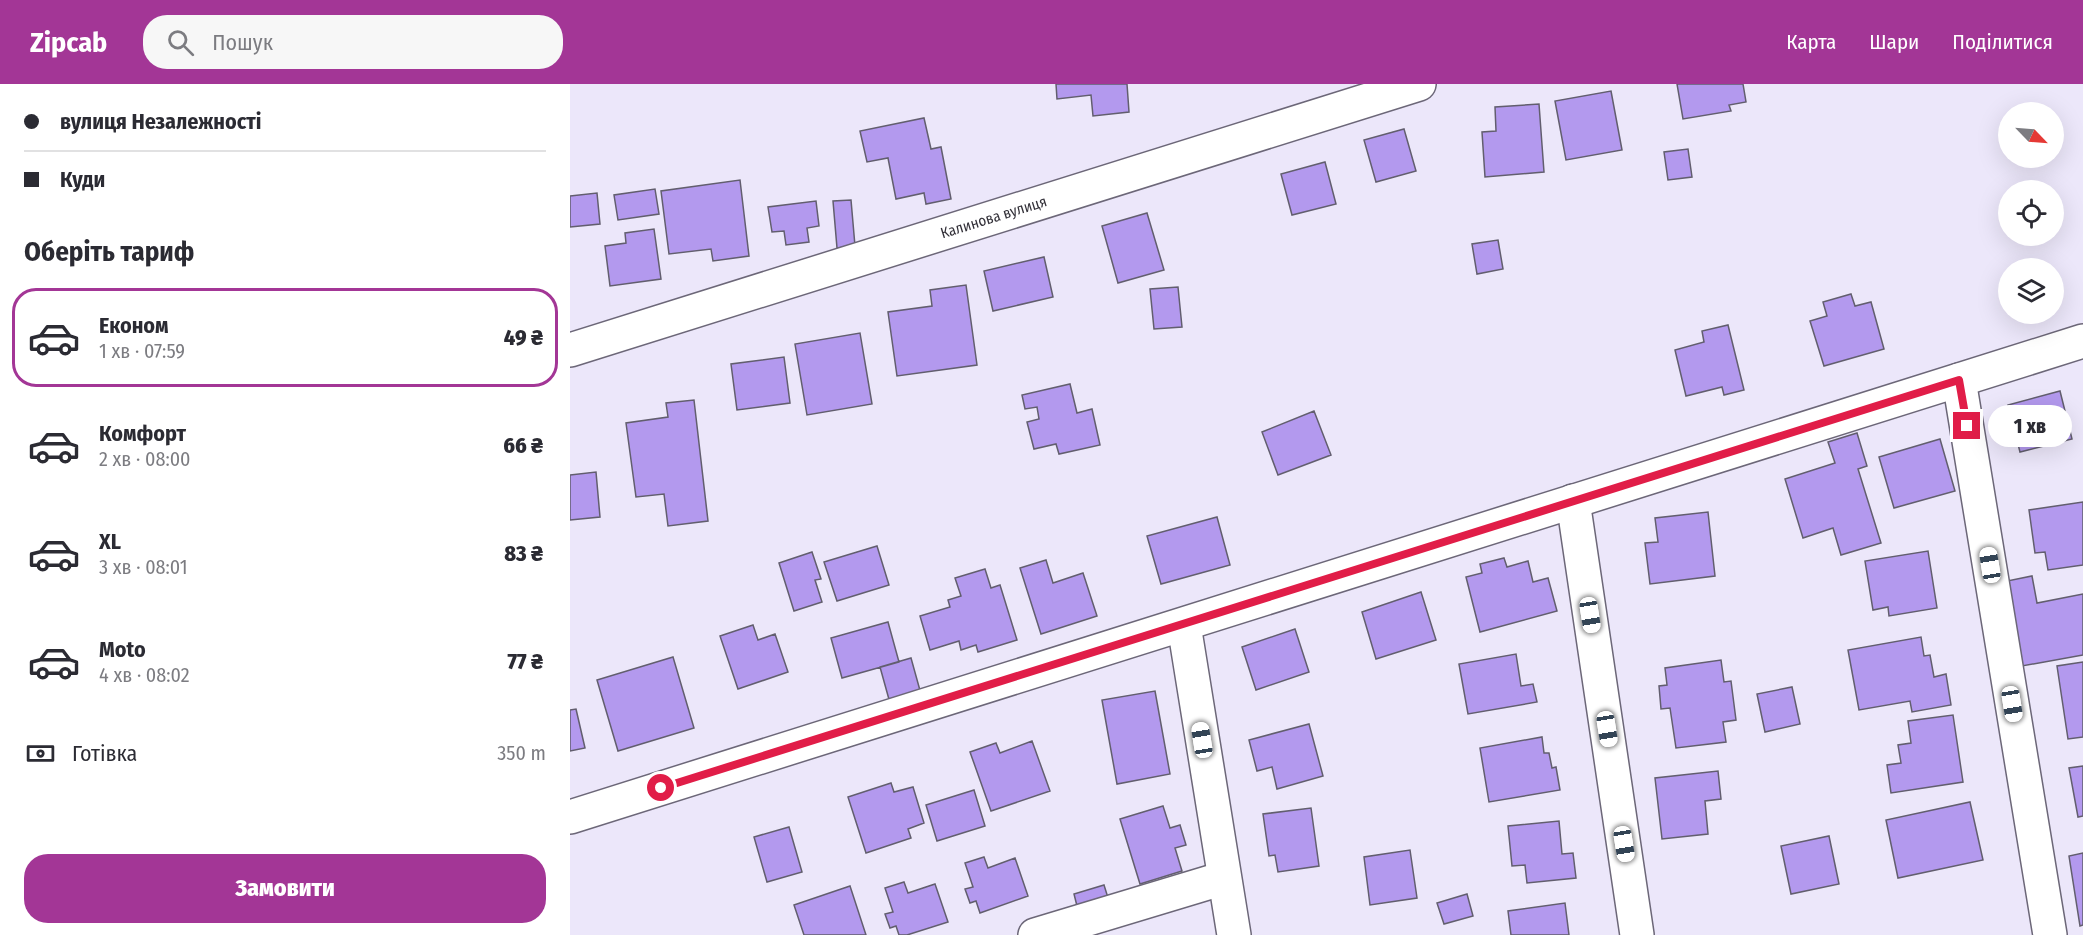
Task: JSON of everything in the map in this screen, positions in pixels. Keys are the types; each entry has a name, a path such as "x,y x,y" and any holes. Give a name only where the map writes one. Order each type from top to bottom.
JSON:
{"street":[{"name":"Калинова вулиця","path":"570,350 1419,84"},
{"path":"570,817 2083,341"},
{"path":"1959,380 2050,935"},
{"path":"1573,501 1637,935"},
{"path":"1184,625 1234,935"},
{"path":"1035,935 1224,878"}],"building":[{"path":"1056,84 1127,84 1129,112 1093,116 1091,95 1057,99"},
{"path":"1677,84 1743,84 1746,102 1729,105 1731,111 1683,119"},
{"path":"1611,91 1622,150 1566,160 1555,101"},
{"path":"1539,104 1544,172 1485,177 1482,132 1496,131 1495,107"},
{"path":"924,118 931,149 941,147 951,199 926,204 924,193 896,199 888,158 867,162 860,131"},
{"path":"1404,129 1416,171 1376,182 1364,140"},
{"path":"1688,149 1692,177 1668,180 1664,152"},
{"path":"1325,162 1336,204 1292,215 1281,174"},
{"path":"740,180 749,256 713,261 711,249 669,254 661,191"},
{"path":"655,189 659,214 618,220 614,195"},
{"path":"597,193 600,224 570,227 570,196"},
{"path":"851,200 855,246 837,248 833,201"},
{"path":"816,201 819,226 807,228 809,242 786,245 784,231 772,232 768,207"},
{"path":"1147,213 1164,270 1118,283 1102,226"},
{"path":"654,229 661,279 610,286 605,246 626,243 625,233"},
{"path":"1498,240 1503,269 1477,274 1472,244"},
{"path":"1044,257 1053,297 993,311 984,271"},
{"path":"966,285 977,365 897,376 888,312 932,306 930,290"},
{"path":"1178,287 1182,327 1154,329 1150,289"},
{"path":"1851,294 1855,306 1871,302 1884,349 1824,366 1810,321 1827,316 1823,302"},
{"path":"1728,325 1744,390 1724,395 1722,387 1686,396 1675,350 1704,342 1702,331"},
{"path":"860,333 872,404 807,415 795,344"},
{"path":"784,357 790,403 737,410 731,364"},
{"path":"1070,384 1077,413 1092,409 1100,445 1059,454 1056,444 1034,449 1027,422 1039,419 1037,407 1025,409 1022,395"},
{"path":"2060,391 2072,439 2020,452 2008,405"},
{"path":"694,400 708,521 668,526 664,494 636,497 626,423 668,417 666,403"},
{"path":"1314,411 1331,455 1278,475 1262,432"},
{"path":"1857,433 1867,466 1858,469 1881,543 1841,555 1833,528 1803,538 1785,479 1835,463 1828,442"},
{"path":"1940,439 1955,491 1894,508 1879,457"},
{"path":"596,472 600,517 570,520 570,475"},
{"path":"2083,502 2083,565 2048,570 2045,552 2035,553 2029,510"},
{"path":"1708,512 1715,576 1650,584 1645,543 1658,542 1655,518"},
{"path":"1217,517 1230,565 1161,584 1147,536"},
{"path":"877,546 889,585 837,601 824,562"},
{"path":"1928,551 1937,608 1889,616 1888,607 1873,610 1865,561"},
{"path":"812,552 821,579 815,580 822,602 794,611 779,563"},
{"path":"1504,558 1507,567 1528,561 1533,582 1548,578 1557,611 1480,632 1466,577 1482,573 1480,564"},
{"path":"1046,560 1053,583 1083,573 1097,616 1041,634 1020,568"},
{"path":"985,569 991,588 1000,585 1017,640 978,652 976,645 961,650 959,641 930,650 920,616 950,607 948,600 961,596 955,578"},
{"path":"2032,576 2037,603 2083,594 2083,655 2022,666 2007,581"},
{"path":"1421,592 1436,640 1376,659 1362,612"},
{"path":"888,622 899,662 842,678 831,638"},
{"path":"753,625 758,640 775,634 788,672 738,689 720,636"},
{"path":"1295,629 1309,672 1256,690 1242,647"},
{"path":"1921,637 1924,656 1930,655 1934,677 1946,674 1951,705 1912,712 1910,701 1859,710 1848,650"},
{"path":"1516,654 1521,686 1533,684 1537,702 1468,714 1459,664"},
{"path":"673,657 694,728 618,751 597,680"},
{"path":"911,658 921,694 890,703 880,667"},
{"path":"1721,660 1724,682 1731,681 1736,720 1723,722 1726,742 1676,748 1670,708 1661,709 1659,686 1667,685 1665,668"},
{"path":"2083,662 2083,737 2068,739 2057,666"},
{"path":"1792,687 1800,724 1765,732 1757,694"},
{"path":"1155,691 1170,774 1117,784 1102,700"},
{"path":"576,709 585,748 570,751 570,710"},
{"path":"1953,715 1963,782 1891,793 1887,765 1901,763 1898,745 1911,743 1908,721"},
{"path":"1309,724 1323,776 1277,789 1272,767 1257,771 1249,740"},
{"path":"1542,737 1544,753 1549,753 1552,768 1556,767 1560,790 1489,802 1480,748"},
{"path":"1032,741 1050,791 991,811 970,752 996,743 1000,753"},
{"path":"2083,766 2083,816 2078,817 2069,768"},
{"path":"1718,771 1721,799 1705,801 1708,834 1662,839 1655,778"},
{"path":"891,783 894,792 913,787 924,823 908,829 911,838 866,853 848,797"},
{"path":"974,790 985,826 937,841 926,805"},
{"path":"1970,802 1983,860 1898,878 1886,820"},
{"path":"1163,806 1170,828 1180,825 1186,845 1175,848 1182,871 1140,884 1120,819"},
{"path":"1311,808 1319,866 1278,872 1275,855 1269,856 1263,814"},
{"path":"1559,821 1562,854 1573,853 1576,878 1527,883 1525,865 1512,866 1508,826"},
{"path":"789,827 802,872 767,882 754,837"},
{"path":"1829,836 1839,884 1791,894 1781,846"},
{"path":"1410,850 1417,898 1370,905 1364,857"},
{"path":"2083,853 2083,925 2080,926 2069,856"},
{"path":"984,857 988,868 1015,858 1028,896 980,913 976,901 970,903 965,889 973,887 965,863"},
{"path":"904,882 908,893 935,884 948,922 907,935 899,935 896,926 890,928 885,914 893,912 885,888"},
{"path":"1104,885 1109,901 1078,910 1074,894"},
{"path":"850,886 866,935 804,935 794,905"},
{"path":"1467,894 1473,916 1444,924 1437,903"},
{"path":"1565,903 1569,935 1511,935 1508,911"}],"route":[{"path":"661,788 1959,380 1967,426"}]}
